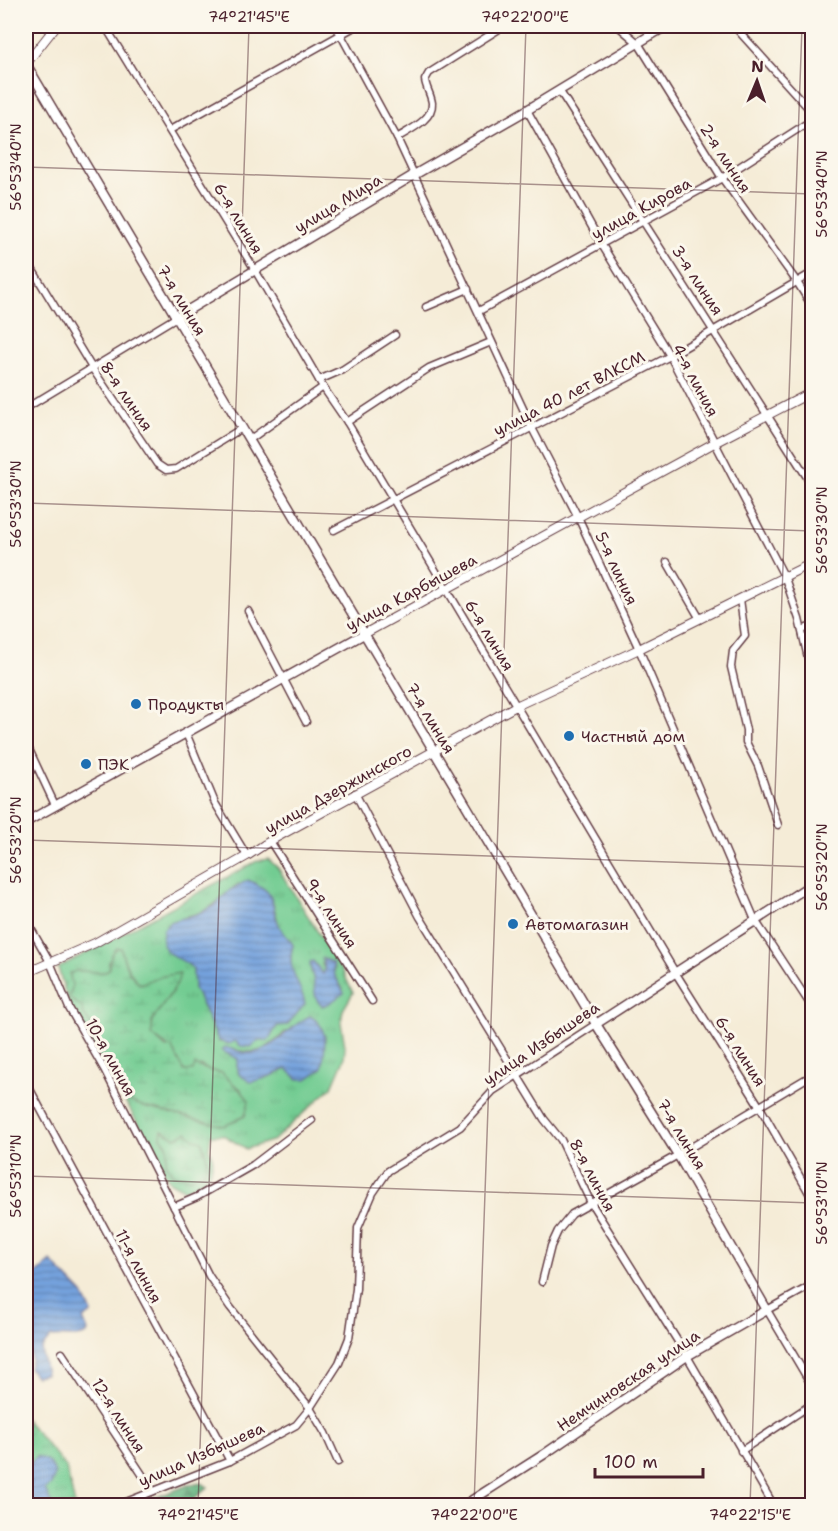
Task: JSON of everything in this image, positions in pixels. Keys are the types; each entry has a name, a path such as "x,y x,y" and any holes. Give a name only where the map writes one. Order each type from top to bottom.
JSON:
{"main road":[{"name":"улица Мира","path":"175,318 666,26"},
{"name":"7-я линия","path":"26,64 596,1024 678,1155 767,1310"},
{"name":"улица Карбышева","path":"26,822 364,634"},
{"name":"улица Избышева","path":"596,1024 813,884"},
{"name":"Немчиновская улица","path":"463,1506 543,1455 687,1356 767,1310"}],"street":[{"path":"26,64 56,26"},
{"name":"6-я линия","path":"105,26 255,270 323,387 347,422 675,972 760,1107 813,1198"},
{"name":"5-я линия","path":"336,26 397,138 479,311 491,342 578,518 639,649 754,920 813,1008"},
{"path":"170,130 356,26"},
{"path":"397,138 421,122 431,110 431,100 425,80 429,73 504,26"},
{"name":"2-я линия","path":"618,26 638,43 722,178 813,306"},
{"path":"734,26 813,112"},
{"name":"3-я линия","path":"560,90 813,485"},
{"name":"4-я линия","path":"527,110 602,245 670,356 785,578 802,630 813,675"},
{"name":"улица Кирова","path":"479,311 722,178 813,120"},
{"name":"8-я линия","path":"26,259 92,369 157,464 166,470 176,469 242,428"},
{"name":"улица 40 лет ВЛКСМ","path":"334,530 670,356 813,273"},
{"path":"426,307 468,289"},
{"name":"улица Мира","path":"26,408 175,318"},
{"path":"320,380 342,370 394,335"},
{"path":"347,422 429,368 491,342"},
{"path":"249,440 323,387"},
{"name":"улица Карбышева","path":"364,634 714,443 813,392"},
{"path":"667,562 700,619"},
{"name":"улица Дзержинского","path":"26,973 95,943 355,793 516,706 639,649 813,563"},
{"path":"740,599 745,636 733,651 731,668 746,730 746,742 758,766 778,825"},
{"path":"248,612 306,722"},
{"path":"802,630 813,626"},
{"path":"186,733 215,803 247,856"},
{"path":"26,743 55,805"},
{"name":"8-я линия","path":"355,793 420,917 544,1119 561,1140 591,1203 687,1356 774,1506"},
{"name":"9-я линия","path":"270,841 372,1000"},
{"name":"10-я линия","path":"26,920 50,962 69,1008 104,1069 209,1276 230,1307 310,1408 325,1432 338,1462"},
{"name":"улица Избышева","path":"116,1506 230,1461 269,1442 296,1425 310,1408 339,1363 349,1338 356,1289 358,1228 373,1193 388,1171 460,1126 493,1091 596,1024"},
{"path":"542,1282 551,1246 558,1231 572,1214 813,1076"},
{"name":"11-я линия","path":"26,1082 230,1461"},
{"path":"174,1207 197,1197 253,1165 312,1120"},
{"name":"Немчиновская улица","path":"767,1310 813,1285"},
{"name":"7-я линия","path":"767,1310 813,1386"},
{"name":"12-я линия","path":"62,1353 153,1491"},
{"path":"741,1451 813,1404"}],"green space":[{"path":"268,859 278,868 343,972 353,993 343,1010 341,1023 345,1046 344,1059 332,1087 274,1140 246,1149 223,1135 211,1135 209,1148 213,1159 211,1171 202,1181 185,1190 169,1181 146,1137 69,1006 58,968 257,861","holes":["238,884 273,903 279,926 293,945 291,966 304,999 287,1025 278,1025 259,1040 219,1042 194,988 193,969 188,964 187,916 215,904","121,949 128,968 140,984 159,977 177,984 152,1021 152,1035 176,1054 178,1063 184,1071 193,1072 201,1066 222,1073 241,1089 224,1125 144,1107 119,1087 115,1076 99,1051 93,1035 93,1027 83,1007 69,995 72,986 70,977 105,972 109,969 109,961","313,962 323,974 325,970 322,964 334,967 334,974 343,989 316,997 311,971","285,1032 325,1036 322,1068 298,1079 287,1069 263,1079 237,1065 238,1059 223,1051 225,1048 251,1052 271,1045","181,1136 166,1164 169,1146 164,1142"]},
{"path":"117,948 121,948 127,968 140,984 180,973 177,984 152,1021 152,1035 166,1048 172,1047 184,1071 193,1071 195,1065 222,1073 249,1101 245,1116 224,1126 144,1107 125,1099 115,1076 99,1051 93,1035 93,1027 83,1014 82,1007 70,999 69,995 72,986 70,973 76,971 105,972 109,969 111,957"},
{"path":"162,1130 176,1138 187,1132 194,1139 202,1141 207,1158 205,1173 191,1178 173,1175 166,1164 168,1146 161,1137"},
{"path":"26,1420 66,1467 75,1505 49,1505 51,1503 36,1457 26,1470"},
{"path":"202,1483 208,1487 187,1505 136,1505 188,1485"}],"water":[{"path":"248,880 269,894 280,928 293,945 292,969 305,1004 287,1025 277,1026 268,1041 259,1040 251,1047 241,1046 235,1041 229,1044 219,1041 194,988 193,969 167,952 162,942 163,930 170,922 214,906 230,890"},
{"path":"322,958 333,963 334,974 344,993 322,1006 316,996 310,962 313,961 323,974 325,970"},
{"path":"310,1016 321,1026 325,1046 322,1068 307,1079 298,1079 287,1069 250,1082 239,1074 238,1059 222,1051 225,1047 246,1053 258,1052"},
{"path":"51,1261 83,1294 92,1313 83,1319 87,1334 78,1337 51,1337 41,1349 46,1374 35,1376 29,1368 31,1360 29,1348 26,1345 26,1277 33,1277"},
{"path":"36,1457 49,1463 55,1475 51,1485 45,1489 51,1503 49,1505 26,1505 26,1470"}],"place":[{"name":"Продукты","path":"136,704"},
{"name":"Частный дом","path":"569,736"},
{"name":"ПЭК","path":"86,764"},
{"name":"Автомагазин","path":"513,924"}]}
